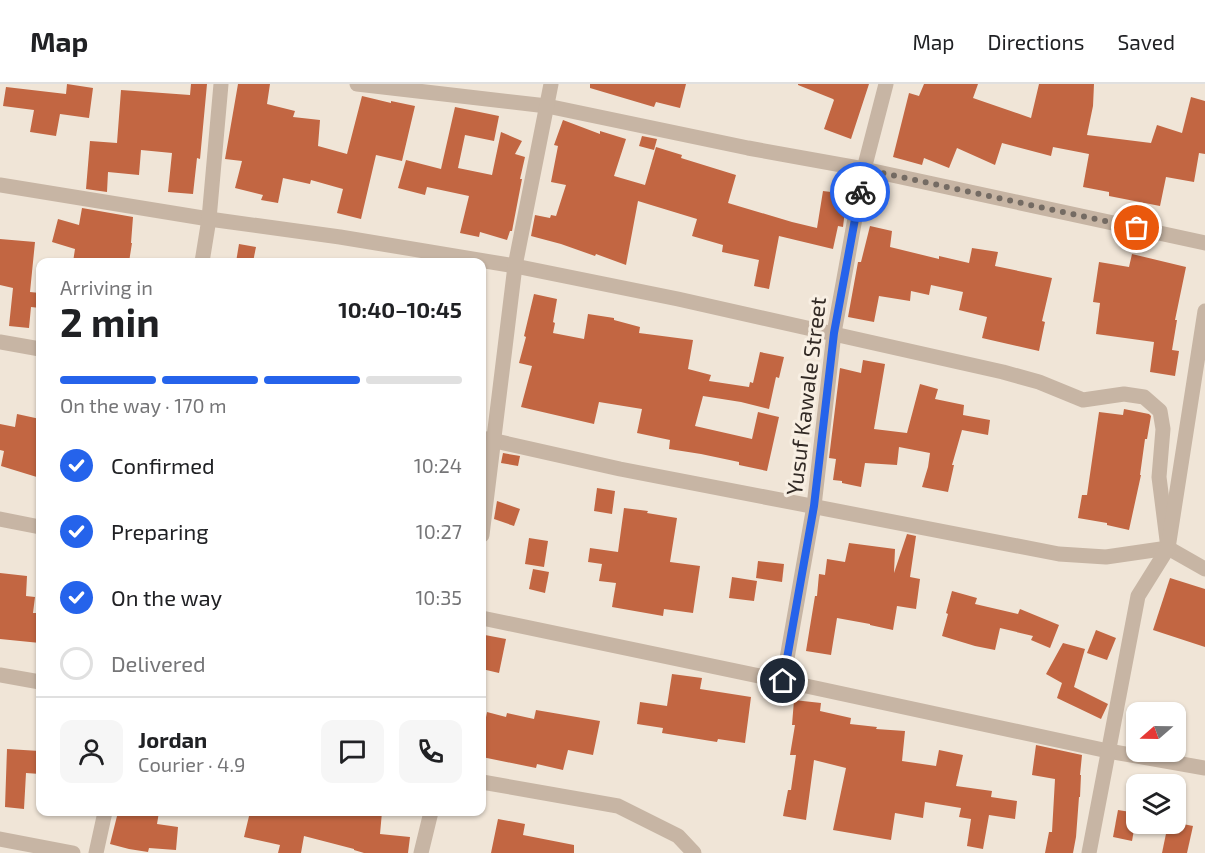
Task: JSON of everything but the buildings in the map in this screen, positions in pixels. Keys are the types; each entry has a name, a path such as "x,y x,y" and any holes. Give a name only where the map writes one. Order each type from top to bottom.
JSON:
{"street":[{"path":"203,258 220,84"},
{"path":"357,84 547,106 748,148 864,169 1205,243"},
{"path":"486,472 488,440 515,266 551,84"},
{"name":"Yusuf Kawale Street","path":"783,681 814,506 834,333 864,169 886,84"},
{"path":"0,185 467,258"},
{"path":"486,261 613,285 834,333 1040,382 1083,400 1124,394 1144,397 1160,411 1163,429 1159,477 1168,548"},
{"path":"1089,853 1138,596 1168,548 1198,401 1205,311"},
{"path":"0,342 36,348"},
{"path":"488,440 621,469 1059,554 1106,557 1168,548 1205,569"},
{"path":"0,519 36,526"},
{"path":"486,619 1108,751 1205,768"},
{"path":"0,675 36,681"},
{"path":"486,783 618,806 678,837 694,853"},
{"path":"96,853 104,816"},
{"path":"421,853 430,816"},
{"path":"0,839 73,853"}],"way so far":[{"path":"860,192 864,169 1137,228"}],"route":[{"path":"783,681 814,506 834,333 860,192"}]}
